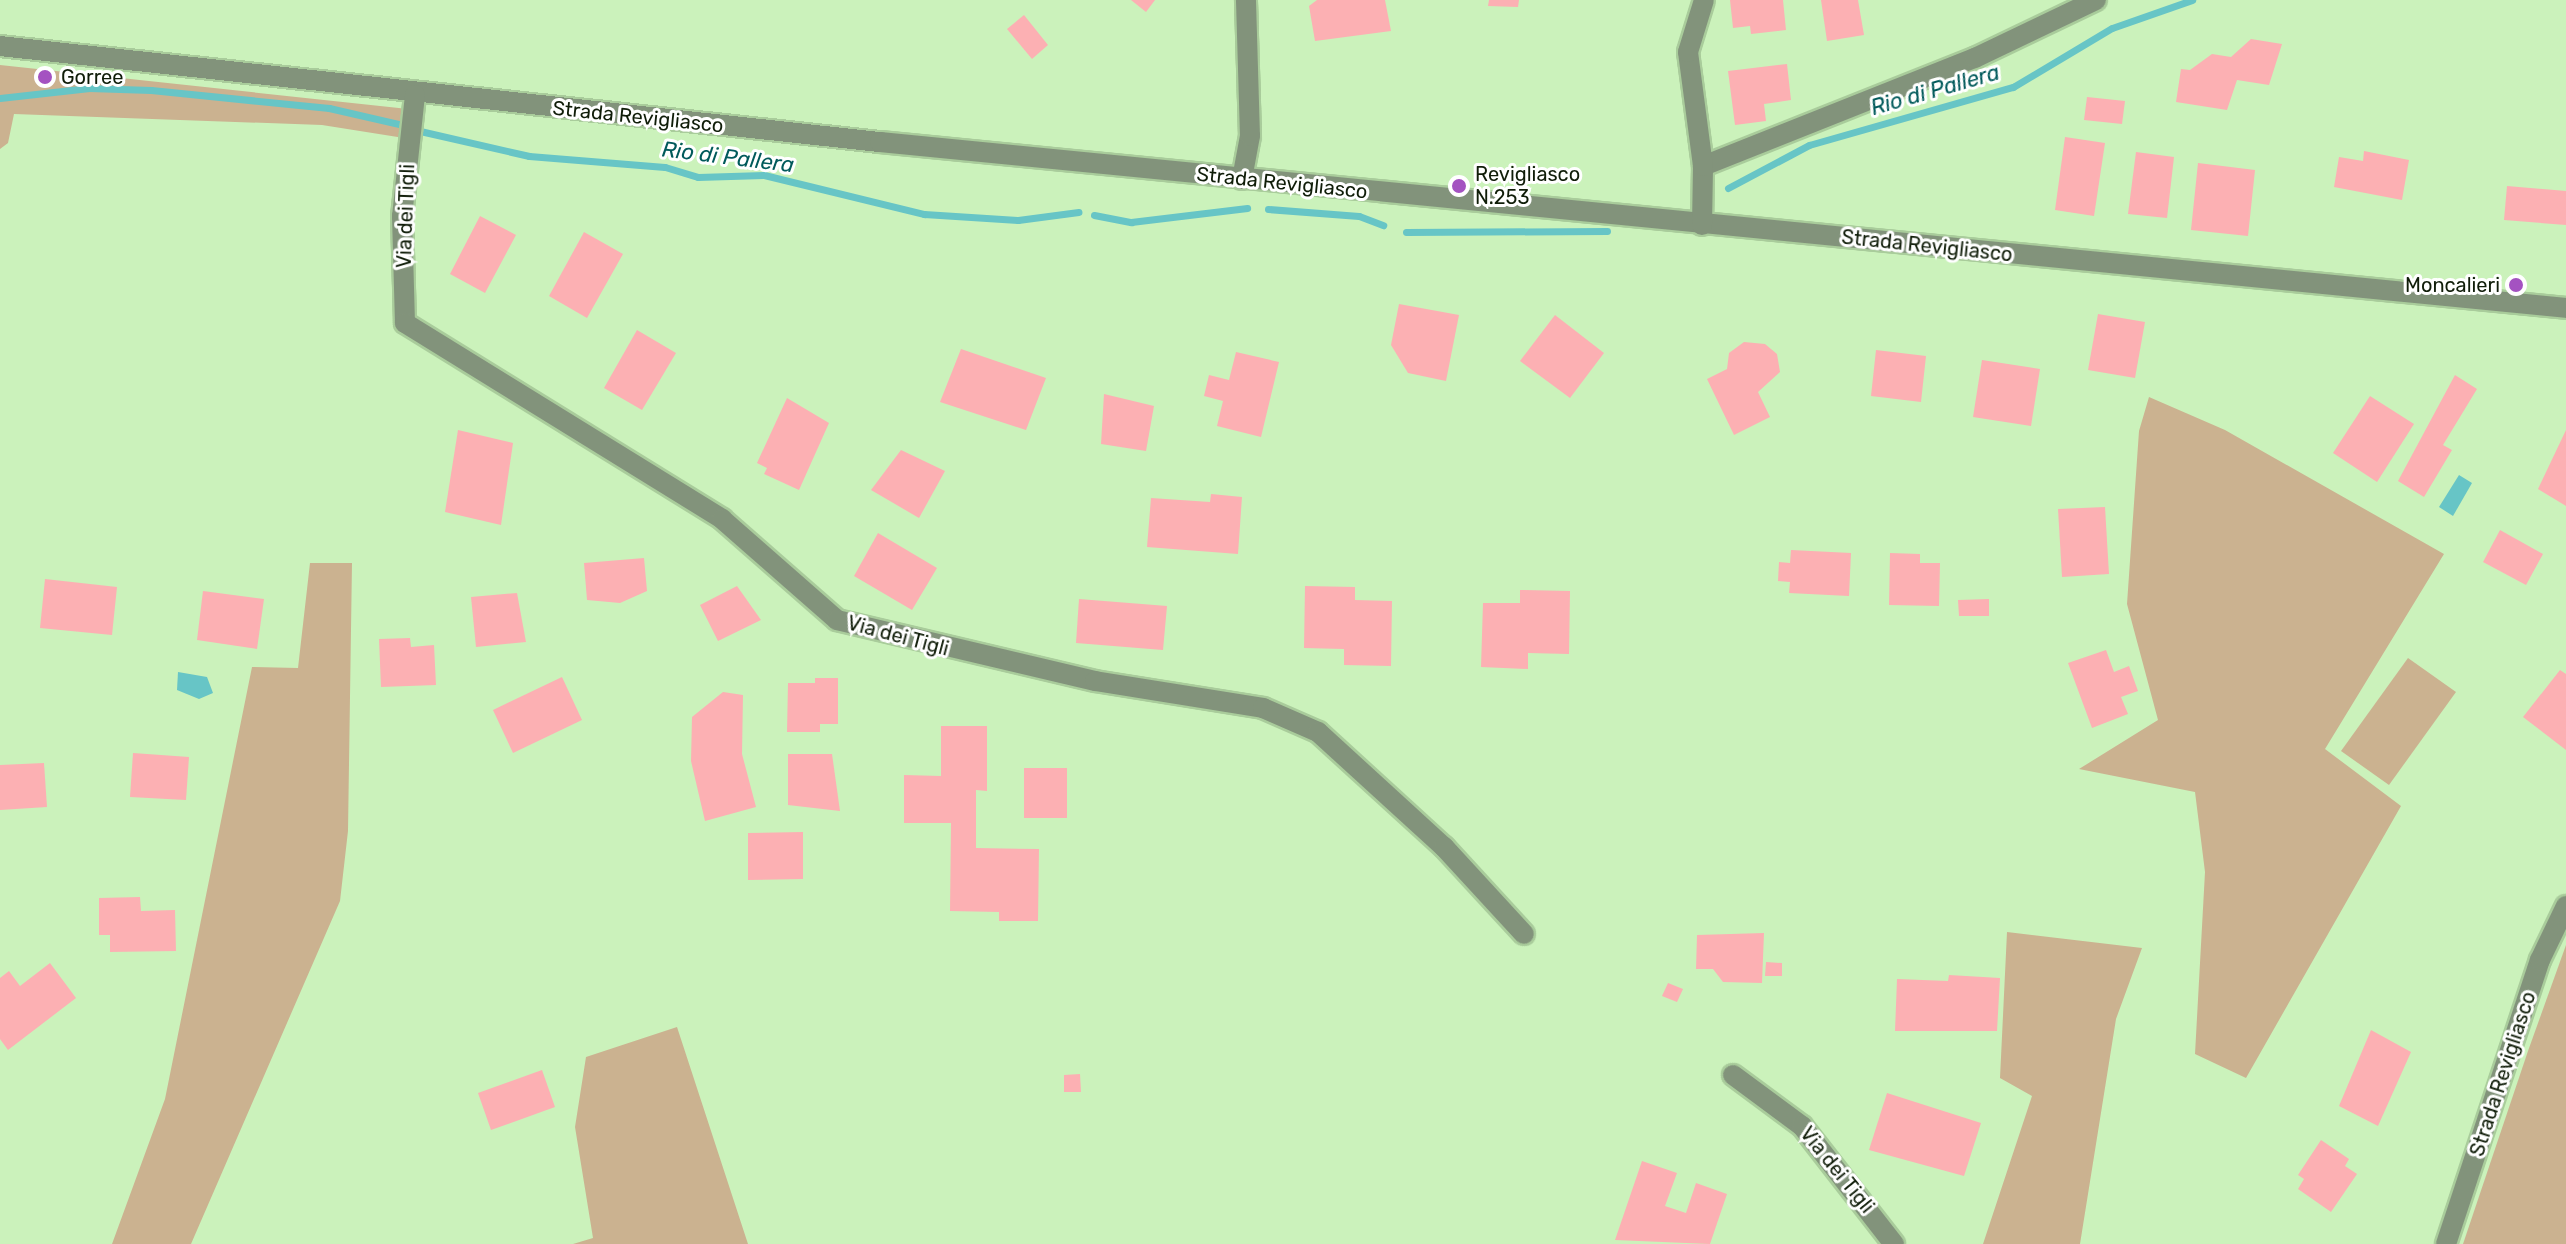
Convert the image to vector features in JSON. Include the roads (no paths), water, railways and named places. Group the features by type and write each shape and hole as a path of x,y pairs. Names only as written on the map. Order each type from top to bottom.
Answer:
{"street":[{"path":"1242,179 1250,136 1246,0"},
{"path":"1702,225 1703,166 1688,52 1704,0"},
{"path":"1703,166 1975,58 2096,0"},
{"name":"Strada Revigliasco","path":"0,46 415,95 1702,225 2566,308"},
{"name":"Via dei Tigli","path":"415,95 402,216 405,323 722,519 837,620 1095,681 1263,708 1318,732 1444,847 1524,934"},
{"name":"Strada Revigliasco","path":"2446,1244 2540,960 2566,906"},
{"name":"Via dei Tigli","path":"1733,1075 1802,1126 1894,1244"}],"water":[{"path":"2459,475 2472,483 2453,516 2439,507"},
{"path":"178,672 207,677 213,693 199,699 177,690"}],"waterway":[{"name":"Rio di Pallera","path":"1728,188 1809,145 2013,87 2112,28 2192,0"},
{"name":"Rio di Pallera","path":"0,98 89,88 151,90 329,108 399,124"},
{"name":"Rio di Pallera","path":"420,131 529,156 665,167 698,177 764,175 924,214 1018,220 1078,212"},
{"name":"Rio di Pallera","path":"1094,215 1131,222 1247,208"},
{"name":"Rio di Pallera","path":"1268,209 1359,216 1383,225"},
{"name":"Rio di Pallera","path":"1406,232 1607,231"}],"place":[{"name":"Gorree","path":"45,77"},
{"name":"Revigliasco N.253","path":"1459,186"},
{"name":"Moncalieri","path":"2516,285"}]}
